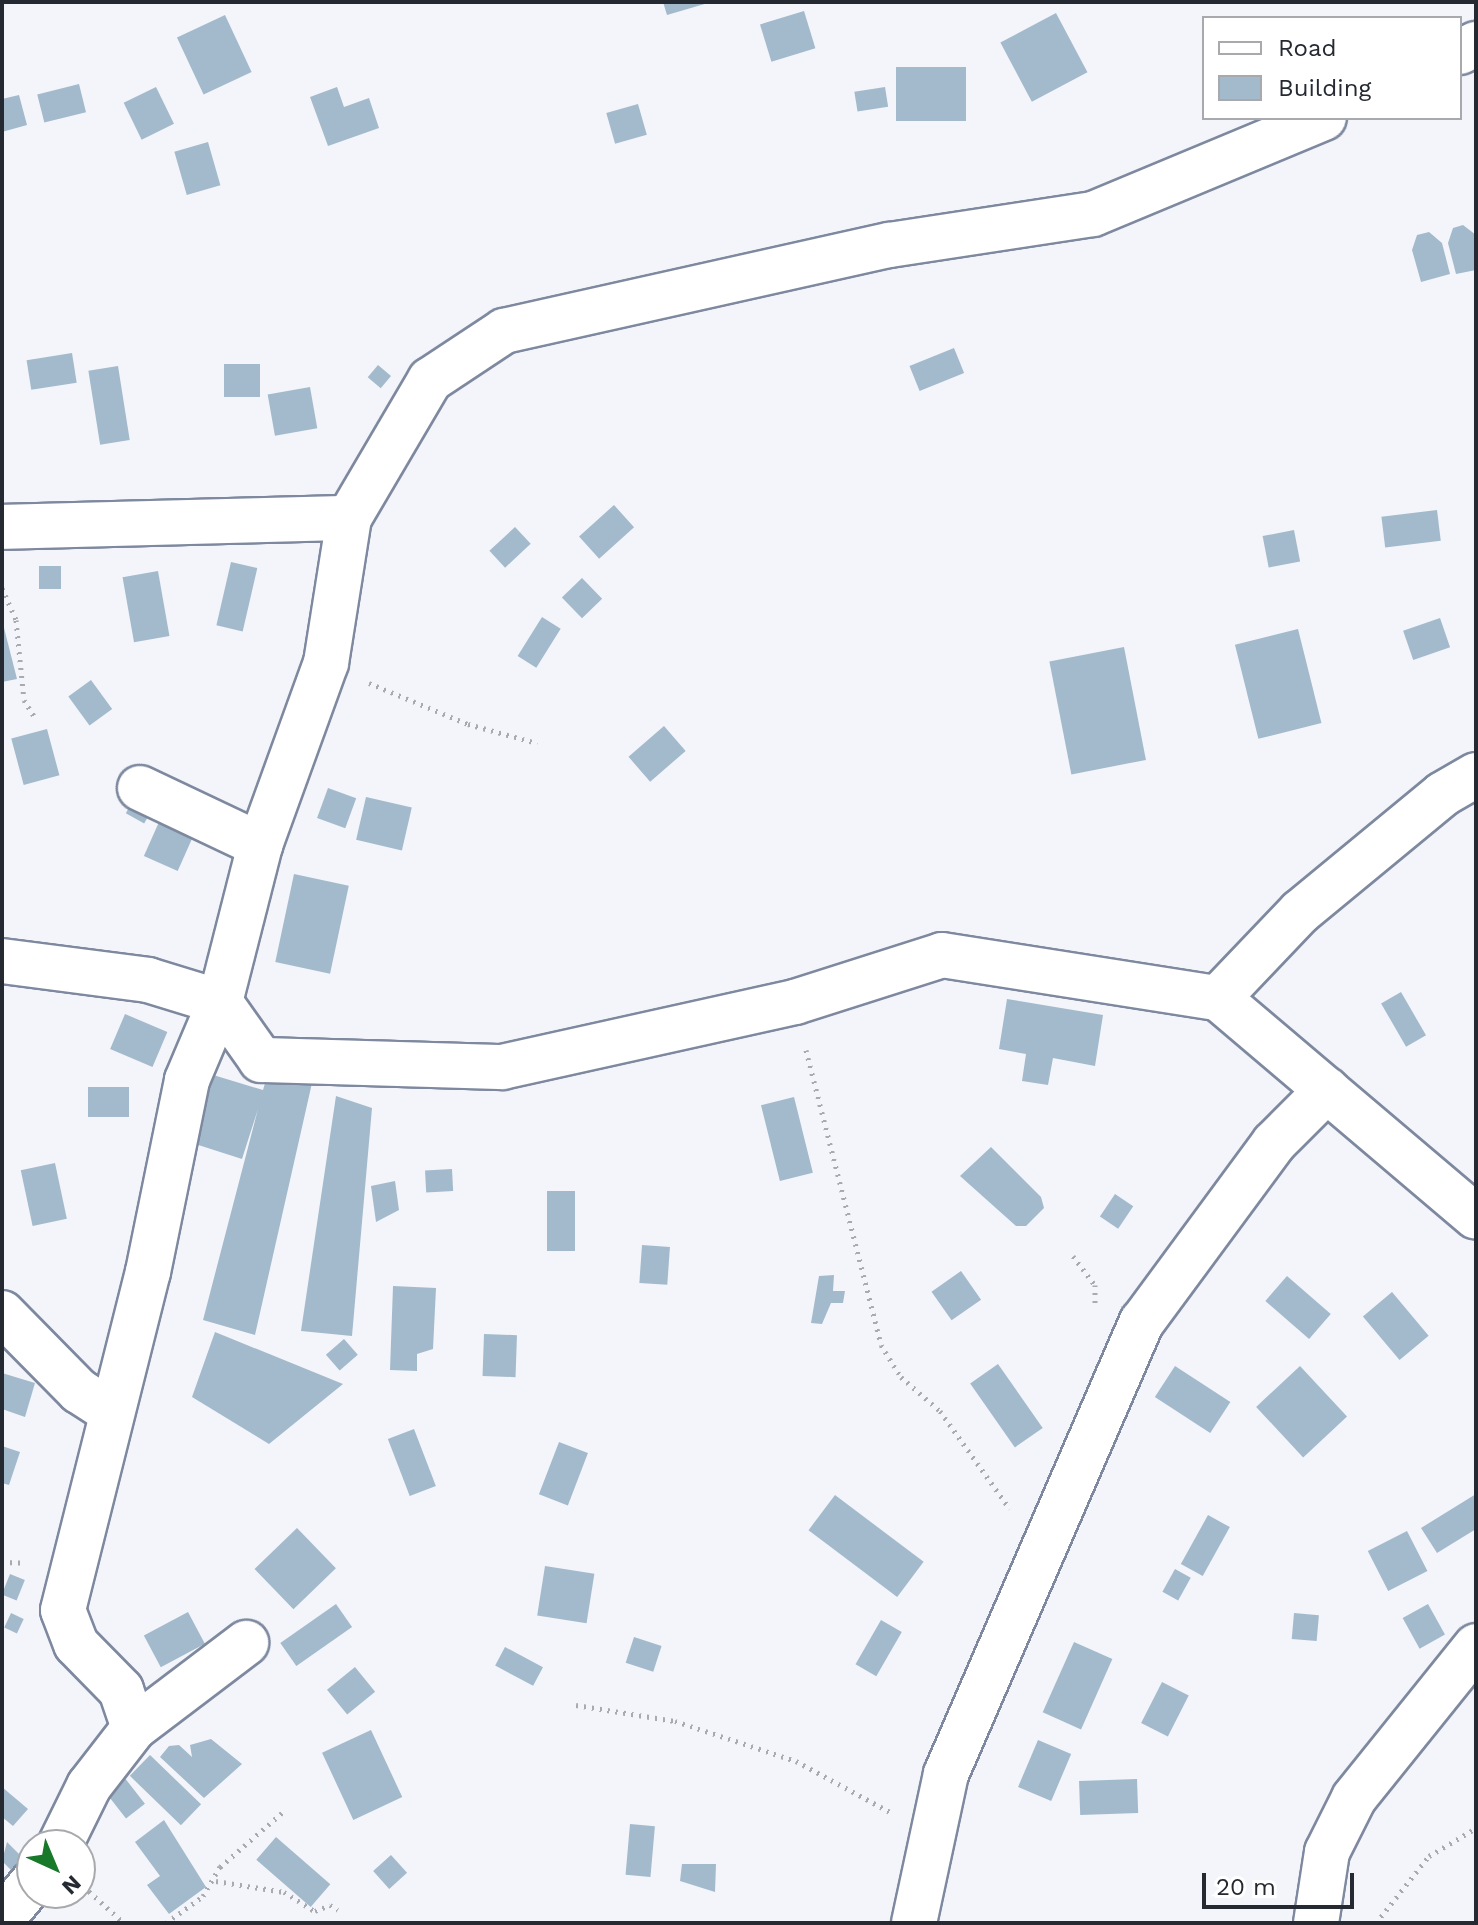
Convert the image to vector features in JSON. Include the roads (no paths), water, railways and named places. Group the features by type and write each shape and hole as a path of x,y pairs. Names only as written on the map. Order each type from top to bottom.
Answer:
{"street":[{"path":"134,1728 121,1690 76,1644 63,1610 110,1411 148,1272 187,1080 220,1002 260,845 326,663 349,518 430,380 504,331 890,245 1093,214 1319,120"},
{"path":"2,527 349,518"},
{"path":"1218,998 1300,912 1443,794 1476,775"},
{"path":"140,788 260,845"},
{"path":"2,961 148,980 220,1002 261,1060 502,1067 795,1002 942,955 1218,998 1476,1217"},
{"path":"914,1923 946,1774 1142,1322 1274,1143 1327,1090"},
{"path":"2,1313 79,1391 110,1411"},
{"path":"68,1829 89,1786 134,1728 246,1643"},
{"path":"1316,1923 1327,1852 1354,1798 1476,1646"},
{"path":"2,1919 16,1902"}]}
